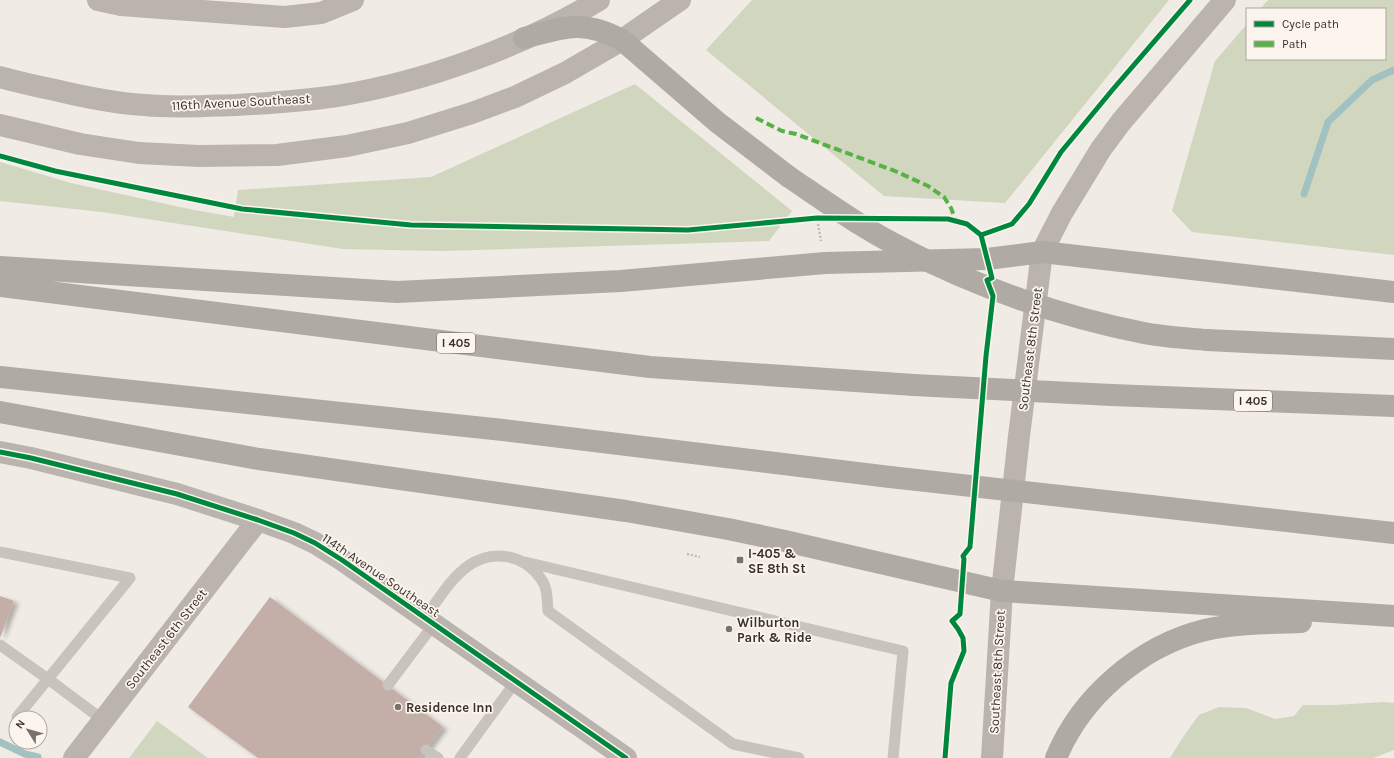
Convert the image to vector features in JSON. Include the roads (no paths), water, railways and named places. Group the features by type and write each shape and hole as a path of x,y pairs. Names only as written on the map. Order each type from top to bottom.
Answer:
{"highway":[{"path":"524,38 558,28 577,26 606,31 622,40 717,122 789,177 855,221 901,248 998,290 1053,309 1145,333 1207,340 1394,349"},
{"path":"0,267 397,292 621,281 825,263 987,258 1042,252 1394,292"},
{"name":"I 405","path":"0,286 650,367 914,385 1112,395 1394,406"},
{"path":"0,377 502,430 890,477 1394,533"},
{"path":"0,412 259,459 626,511 728,529 1002,591 1393,616"},
{"path":"1056,758 1063,741 1085,707 1113,678 1141,658 1178,638 1205,630 1233,626 1393,616"}],"main road":[{"path":"98,0 121,5 285,17 321,13 353,0"},
{"name":"116th Avenue Southeast","path":"0,77 79,96 143,105 202,106 286,103 338,96 386,86 434,73 484,56 579,12 599,0"},
{"path":"0,125 80,144 139,154 199,156 277,155 347,146 408,133 472,113 515,96 565,73 622,40 680,0"},
{"name":"Southeast 8th Street","path":"992,758 1002,591 1019,436 1042,252 1062,213 1101,149 1126,116 1225,0"},
{"name":"114th Avenue Southeast","path":"0,452 31,458 177,494 294,533 342,560 626,758"},
{"name":"Southeast 6th Street","path":"74,758 258,520"}],"lane":[{"path":"0,552 130,578 23,710"},
{"path":"388,685 430,621 454,579 468,566 484,557 504,555 525,562 903,650 893,758"},
{"path":"525,562 541,579 547,592 548,611 733,744 799,758"},
{"path":"0,645 103,720"},
{"path":"460,758 516,681"},
{"path":"426,750 438,758"}],"waterway":[{"path":"1304,194 1328,122 1372,80 1394,70"},
{"path":"0,742 25,754 38,757"}],"place":[{"name":"I-405 & SE 8th St","path":"740,560"},
{"name":"Wilburton Park & Ride","path":"729,629"},
{"name":"Residence Inn","path":"398,707"}]}
